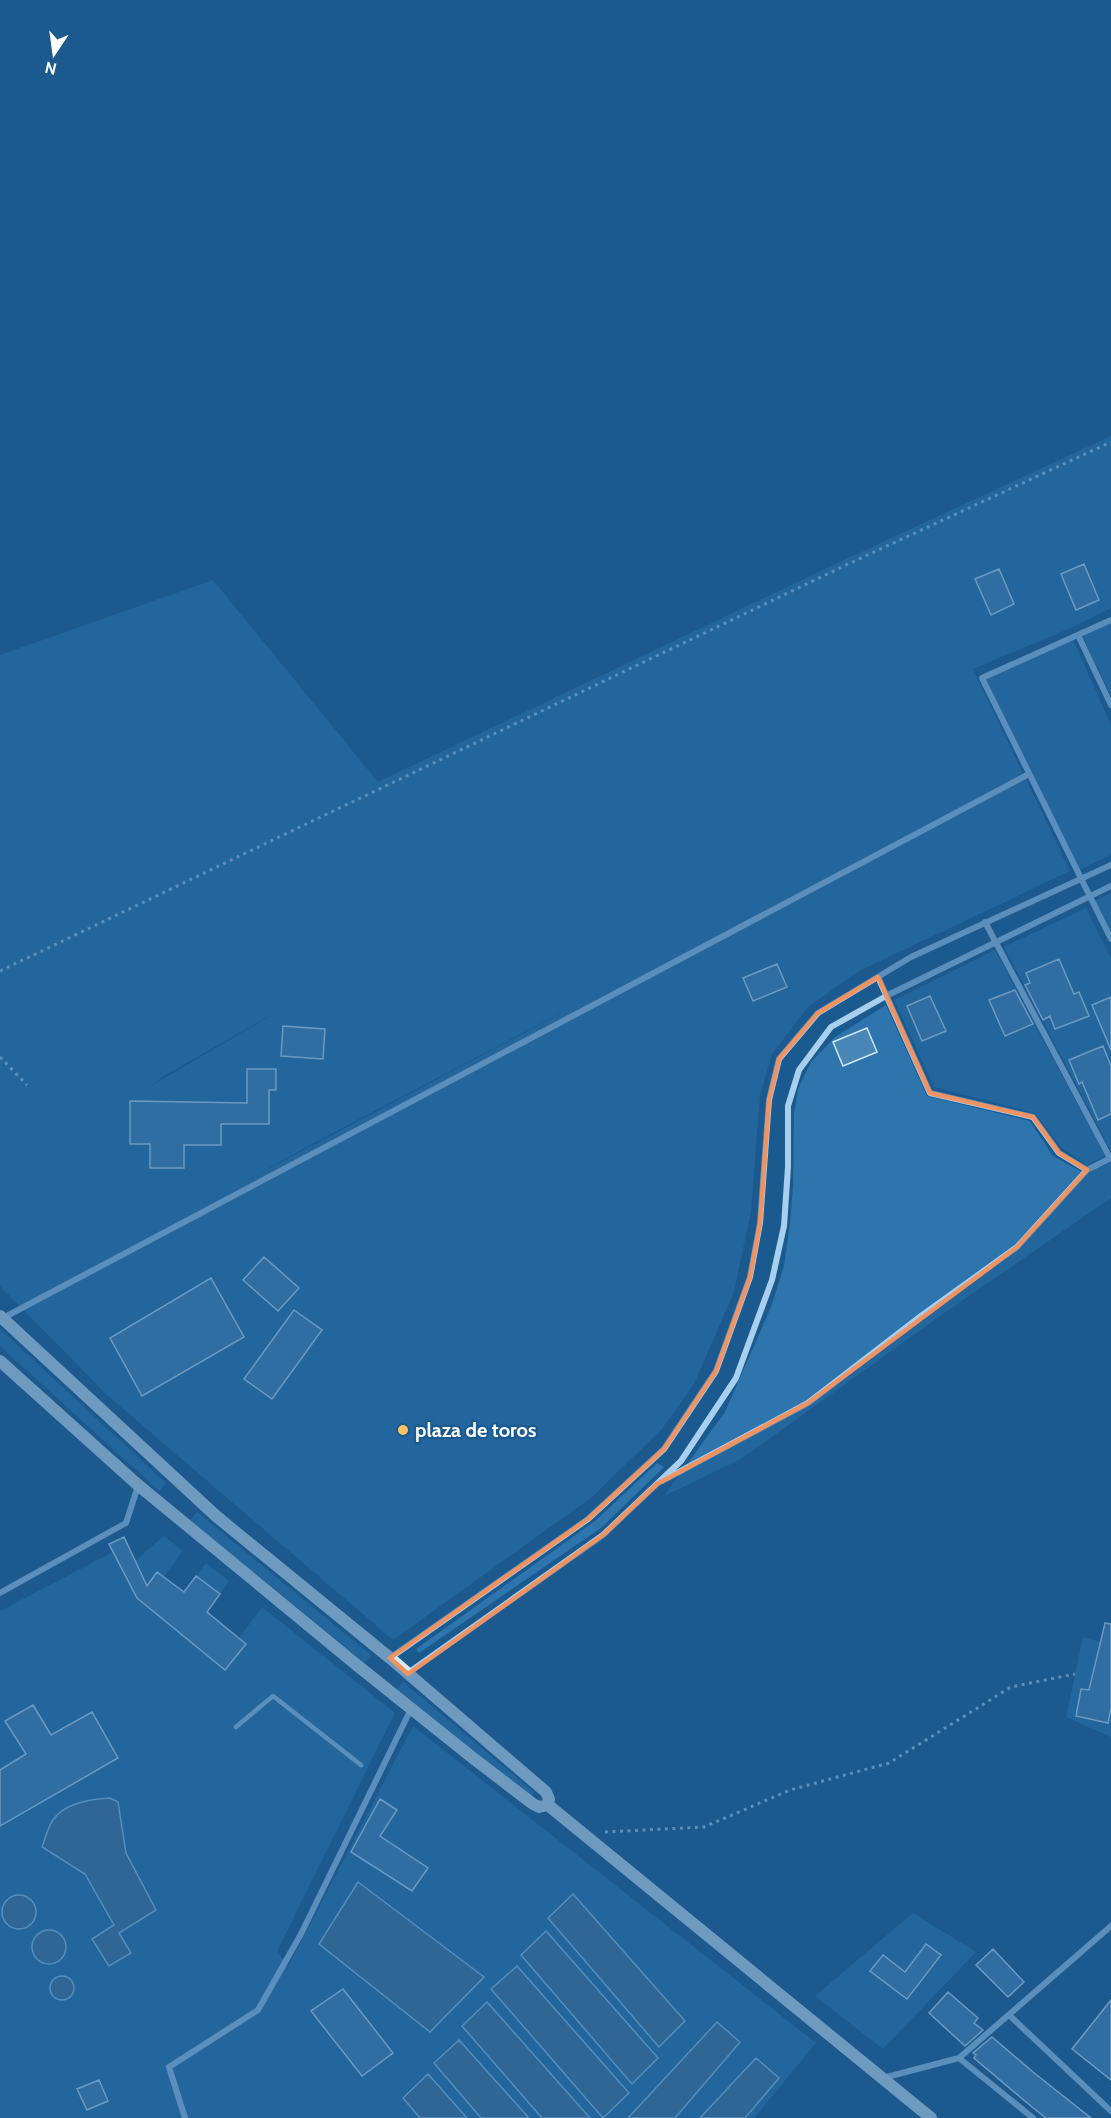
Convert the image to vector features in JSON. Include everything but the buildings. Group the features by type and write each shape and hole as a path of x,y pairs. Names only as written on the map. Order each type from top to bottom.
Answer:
{"main road":[{"path":"1,1317 216,1516 390,1658 546,1792 549,1799 548,1805"},
{"path":"0,1361 138,1485 411,1708 533,1804 539,1807 548,1805"},
{"path":"548,1805 931,2118"}],"street":[{"path":"1111,620 982,678 1111,939"},
{"path":"1078,635 1111,705"},
{"path":"1,1317 1029,774"},
{"path":"390,1658 588,1519 664,1449 716,1371 750,1277 760,1223 769,1100 779,1059 818,1013 911,957 1111,865"},
{"path":"408,1674 603,1535 681,1461 736,1378 772,1280 784,1226 788,1167 788,1106 799,1070 831,1027 888,995 1111,886"},
{"path":"657,1484 808,1403 921,1316 1017,1247 1087,1170 1111,1158 986,922"},
{"path":"878,977 930,1093 1033,1118 1059,1153 1087,1170"},
{"path":"0,1593 126,1523 138,1485"},
{"path":"185,2118 169,2067 258,2010 301,1934 411,1708"},
{"path":"883,2078 959,2058 1111,1926"},
{"path":"1008,2015 1111,2111"},
{"path":"959,2058 1033,2118"}],"lane":[{"path":"236,1727 273,1696 361,1765"}],"path":[{"path":"0,971 834,571 1111,442"},
{"path":"0,1057 27,1085"},
{"path":"592,1843 603,1832 704,1827 790,1790 890,1763 1011,1687 1076,1674"}],"highlighted area":[{"path":"878,977 930,1093 1033,1117 1059,1153 1087,1170 1017,1247 808,1403 657,1484 603,1535 408,1674 390,1658 588,1519 664,1449 716,1371 750,1277 760,1223 769,1100 779,1059 818,1013"}],"shaded area":[{"path":"1111,436 1111,608 1073,627 973,669 1070,871 859,971 808,1007 772,1054 760,1095 751,1211 734,1292 694,1384 662,1429 592,1497 393,1640 107,1395 0,1286 0,655 213,580 378,782 846,559","holes":["275,1013 149,1087 164,1076","560,1014 238,1185 314,1143"]},
{"path":"1111,618 1111,696 1081,633"},
{"path":"1073,639 1111,725 1111,855 1079,870 983,673"},
{"path":"1111,893 1111,933 1095,901"},
{"path":"1086,908 1111,958 1111,1151 1004,947"},
{"path":"995,950 1105,1156 1087,1165 1062,1148 1035,1113 934,1087 894,1000"},
{"path":"886,1005 927,1096 1030,1121 1053,1156 1086,1174 1111,1162 1111,1198 940,1316 741,1459 664,1496 725,1412 771,1307 784,1266 790,1222 794,1114 798,1089 811,1062 835,1037"},
{"path":"0,1329 166,1483 159,1491 0,1346"},
{"path":"657,1463 664,1467 601,1528 419,1653 416,1649 595,1521"},
{"path":"197,1512 371,1655 365,1663 190,1520"},
{"path":"164,1536 183,1551 164,1577 183,1592 206,1563 229,1581 207,1612 239,1638 262,1607 395,1713 277,1951 288,1967 413,1726 816,2043 754,2118 0,2118 0,1611 113,1552 128,1580 135,1561"},
{"path":"1083,1637 1111,1645 1111,1737 1066,1717"},
{"path":"403,1682 534,1792 531,1796 397,1689"},
{"path":"110,1798 118,1802 126,1853 156,1910 119,1933 131,1953 109,1966 92,1939 114,1925 85,1874 42,1847 51,1823 58,1814 71,1806 87,1801"},
{"path":"358,1882 484,1977 430,2032 319,1944"},
{"path":"573,1894 685,2021 659,2047 548,1918"},
{"path":"19,1895 31,1900 36,1912 31,1924 19,1929 7,1924 2,1912 7,1900"},
{"path":"913,1913 976,1952 883,2049 815,1996"},
{"path":"49,1930 61,1935 66,1947 61,1959 49,1964 37,1959 32,1947 37,1935"},
{"path":"546,1931 658,2058 632,2084 521,1955"},
{"path":"517,1966 629,2093 603,2118 491,1989"},
{"path":"62,1976 71,1979 74,1988 71,1997 62,2000 53,1997 50,1988 53,1979"},
{"path":"487,2002 590,2118 542,2118 462,2026"},
{"path":"717,2022 740,2042 675,2118 628,2118"},
{"path":"459,2040 529,2118 481,2118 434,2063"},
{"path":"756,2058 779,2078 745,2118 700,2118"},
{"path":"428,2074 467,2118 420,2118 403,2098"}],"place":[{"name":"plaza de toros","path":"403,1430"}]}
